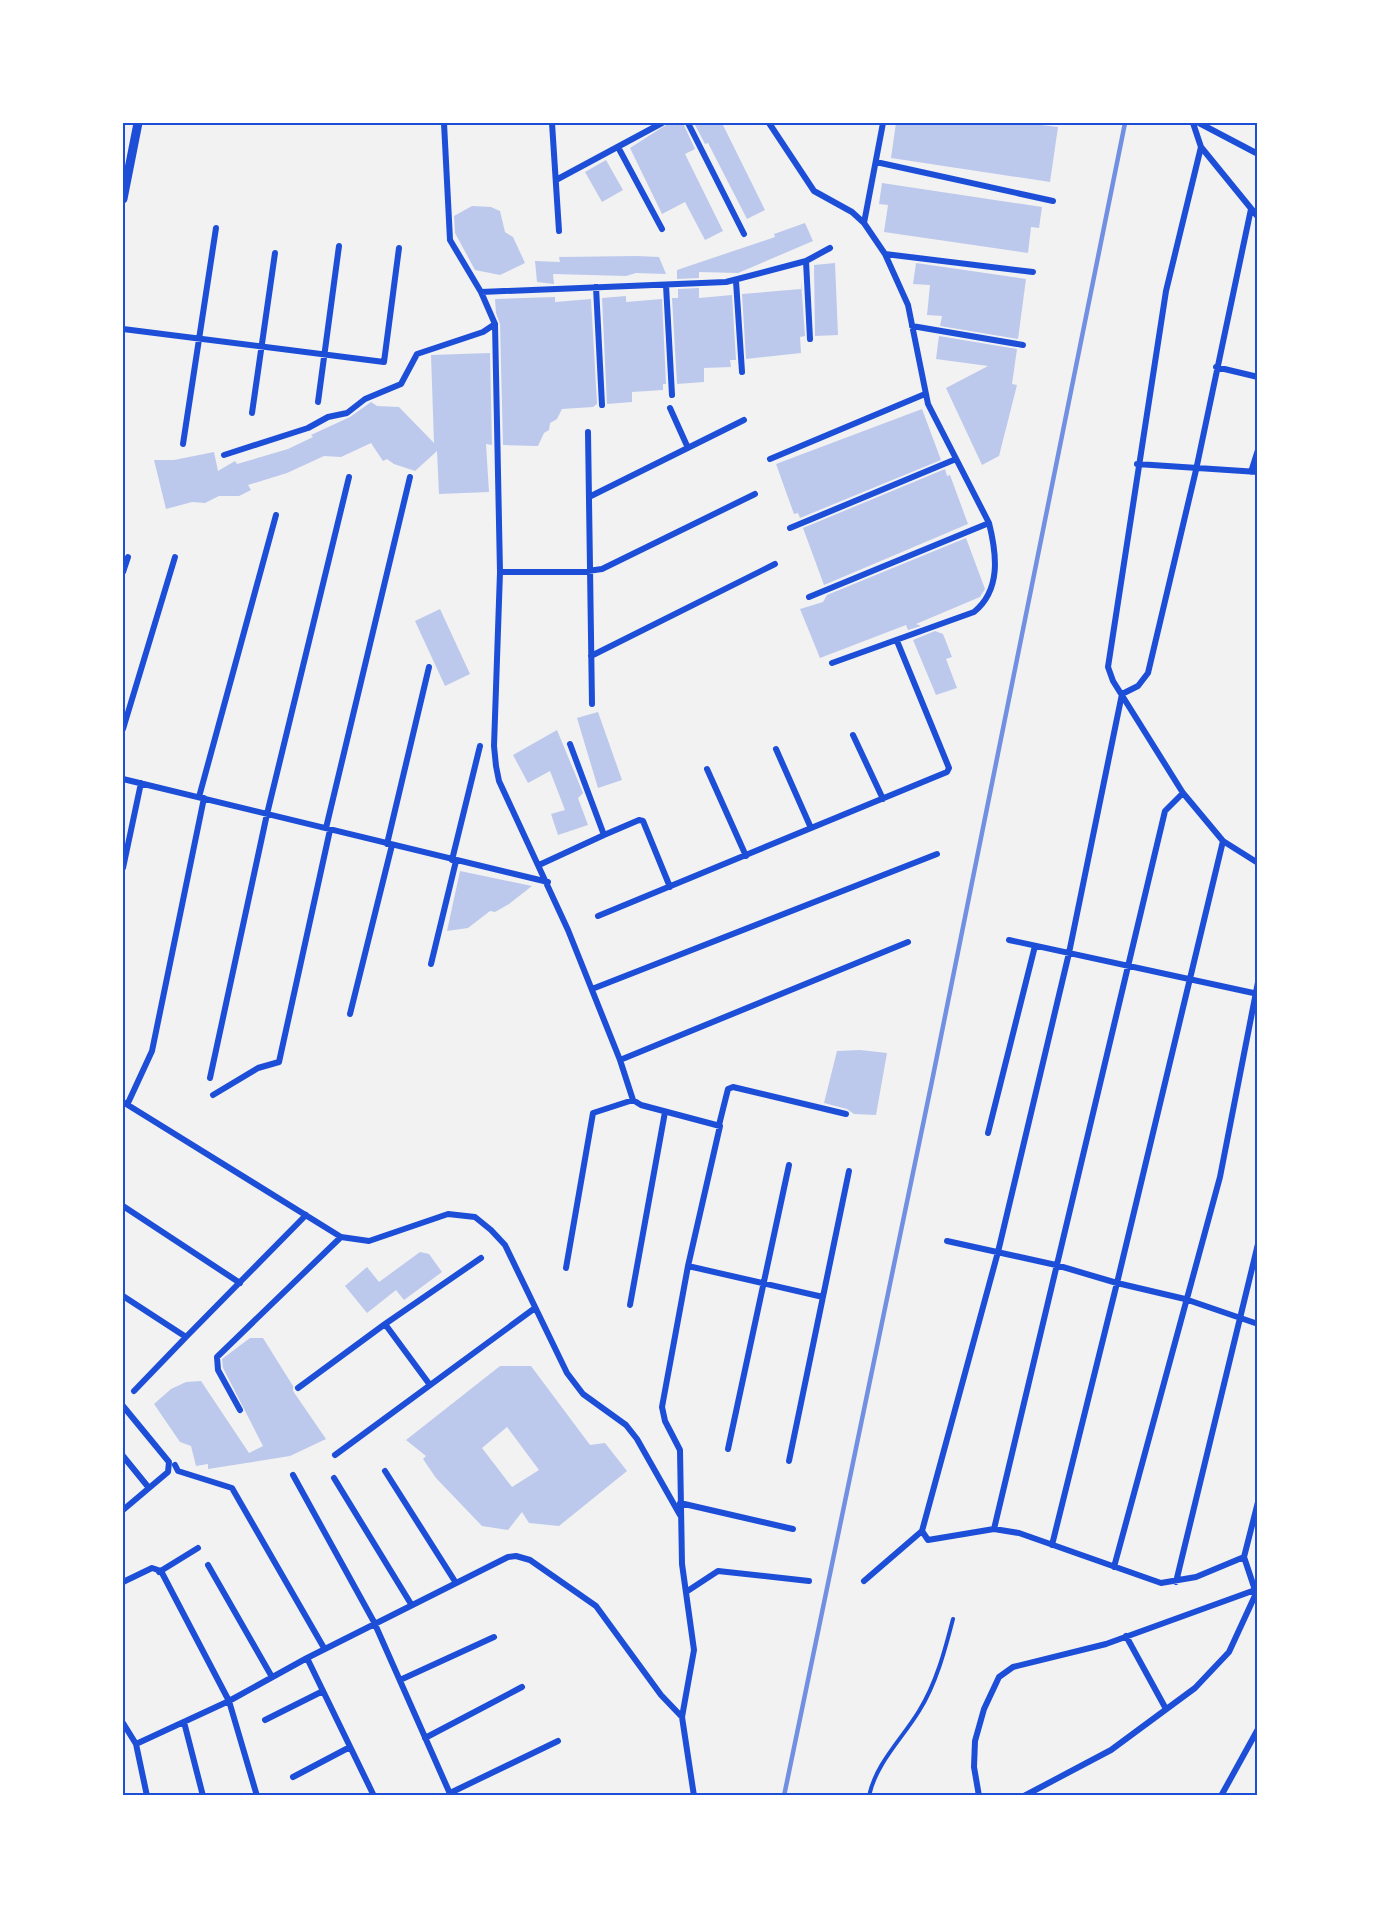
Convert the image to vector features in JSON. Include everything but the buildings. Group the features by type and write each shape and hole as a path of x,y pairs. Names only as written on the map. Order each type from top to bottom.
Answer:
{"street":[{"path":"123,200 138,123"},
{"path":"444,123 450,240 481,292 495,324 500,572 494,746 499,782 548,882 620,1060 633,1101"},
{"path":"552,123 559,231"},
{"path":"555,180 662,123"},
{"path":"688,123 744,234"},
{"path":"769,123 814,191 852,212 864,224 885,254 908,305 925,394 988,523 995,558 993,585 987,602 974,612 832,663"},
{"path":"864,224 883,123"},
{"path":"1193,123 1201,147 1258,216"},
{"path":"1198,123 1258,153"},
{"path":"618,147 662,229"},
{"path":"1201,147 1166,291 1137,464 1108,667 1183,793 1222,841 1258,863"},
{"path":"876,162 1053,201"},
{"path":"1122,694 1138,686 1148,673 1196,470 1251,209"},
{"path":"183,444 216,228"},
{"path":"318,402 339,246"},
{"path":"123,329 384,362 399,248"},
{"path":"481,292 736,281 806,261 831,248"},
{"path":"252,413 275,253"},
{"path":"885,254 1033,272"},
{"path":"806,261 810,339"},
{"path":"736,281 742,372"},
{"path":"666,285 672,395"},
{"path":"596,287 602,405"},
{"path":"224,455 308,428 328,417 347,413 365,399 401,384 417,354 483,332 495,324"},
{"path":"912,326 1023,345"},
{"path":"1216,368 1258,377"},
{"path":"770,459 925,394"},
{"path":"670,408 688,448"},
{"path":"589,497 744,420"},
{"path":"588,432 592,704"},
{"path":"1137,464 1196,470 1255,472 1258,450"},
{"path":"790,528 956,459"},
{"path":"210,1078 267,814 349,477"},
{"path":"213,1095 258,1068 279,1062 328,829 410,477"},
{"path":"500,572 602,569 755,494"},
{"path":"276,515 201,798 152,1052 125,1103 341,1237 369,1241 448,1214 475,1218 505,1245 567,1373 584,1394 632,1432 681,1515"},
{"path":"809,597 988,523"},
{"path":"123,572 128,557"},
{"path":"123,729 175,558"},
{"path":"591,656 775,564"},
{"path":"598,916 949,770 897,641"},
{"path":"350,1014 429,667"},
{"path":"864,1581 922,1531 998,1252 1069,953 1122,694"},
{"path":"853,735 883,799"},
{"path":"570,744 604,835"},
{"path":"431,964 480,746"},
{"path":"776,750 812,828"},
{"path":"707,769 746,856"},
{"path":"123,779 548,882"},
{"path":"123,868 141,783"},
{"path":"994,1529 1126,966 1165,811 1183,793"},
{"path":"539,865 639,820 644,821 670,887"},
{"path":"1052,1545 1222,841"},
{"path":"592,989 937,854"},
{"path":"1009,940 1257,994"},
{"path":"620,1060 908,942"},
{"path":"988,1133 1035,946"},
{"path":"1114,1567 1220,1177 1258,982"},
{"path":"694,1796 682,1717 694,1650 682,1564 680,1450 665,1421 662,1407 688,1266 719,1125 728,1089 733,1087 846,1114"},
{"path":"566,1268 592,1113 633,1101 665,1112 719,1125"},
{"path":"630,1305 665,1112"},
{"path":"728,1449 789,1165"},
{"path":"789,1461 849,1171"},
{"path":"123,1206 240,1283"},
{"path":"134,1390 306,1215"},
{"path":"240,1410 218,1370 217,1357 341,1237"},
{"path":"947,1241 1056,1265 1117,1283 1185,1299 1258,1324"},
{"path":"1176,1582 1242,1318 1258,1244"},
{"path":"298,1388 385,1324 482,1258"},
{"path":"688,1266 823,1297"},
{"path":"123,1296 186,1337"},
{"path":"334,1455 536,1308"},
{"path":"385,1324 430,1385"},
{"path":"123,1406 169,1462 168,1472 124,1508"},
{"path":"123,1456 149,1488"},
{"path":"175,1465 178,1471 232,1488 324,1648"},
{"path":"385,1471 456,1583"},
{"path":"293,1475 374,1622 451,1794 558,1741"},
{"path":"334,1478 411,1604"},
{"path":"1024,1796 1036,1794 1111,1750 1195,1688 1229,1652 1257,1589 1244,1561 1258,1502"},
{"path":"680,1503 793,1529"},
{"path":"922,1531 928,1540 994,1529 1019,1533 1161,1583 1176,1582 1244,1561"},
{"path":"160,1571 198,1548"},
{"path":"136,1744 229,1701 374,1622 508,1557 516,1556 530,1560 596,1606 661,1695 682,1717"},
{"path":"208,1565 272,1677"},
{"path":"123,1582 152,1568 160,1571 229,1701 257,1796"},
{"path":"686,1592 718,1571 809,1581"},
{"path":"979,1796 974,1767 975,1741 984,1709 999,1677 1013,1667 1106,1644 1257,1589"},
{"path":"1126,1636 1166,1709"},
{"path":"400,1680 494,1637"},
{"path":"307,1658 374,1796"},
{"path":"425,1738 522,1687"},
{"path":"265,1720 322,1691"},
{"path":"184,1722 203,1796"},
{"path":"123,1723 136,1744 147,1796"},
{"path":"1221,1796 1238,1771 1258,1729"},
{"path":"293,1777 350,1747"}],"lane":[{"path":"869,1796 885,1758 920,1711 931,1688 953,1619"}],"railway":[{"path":"784,1796 932,1081 1125,123"}]}
